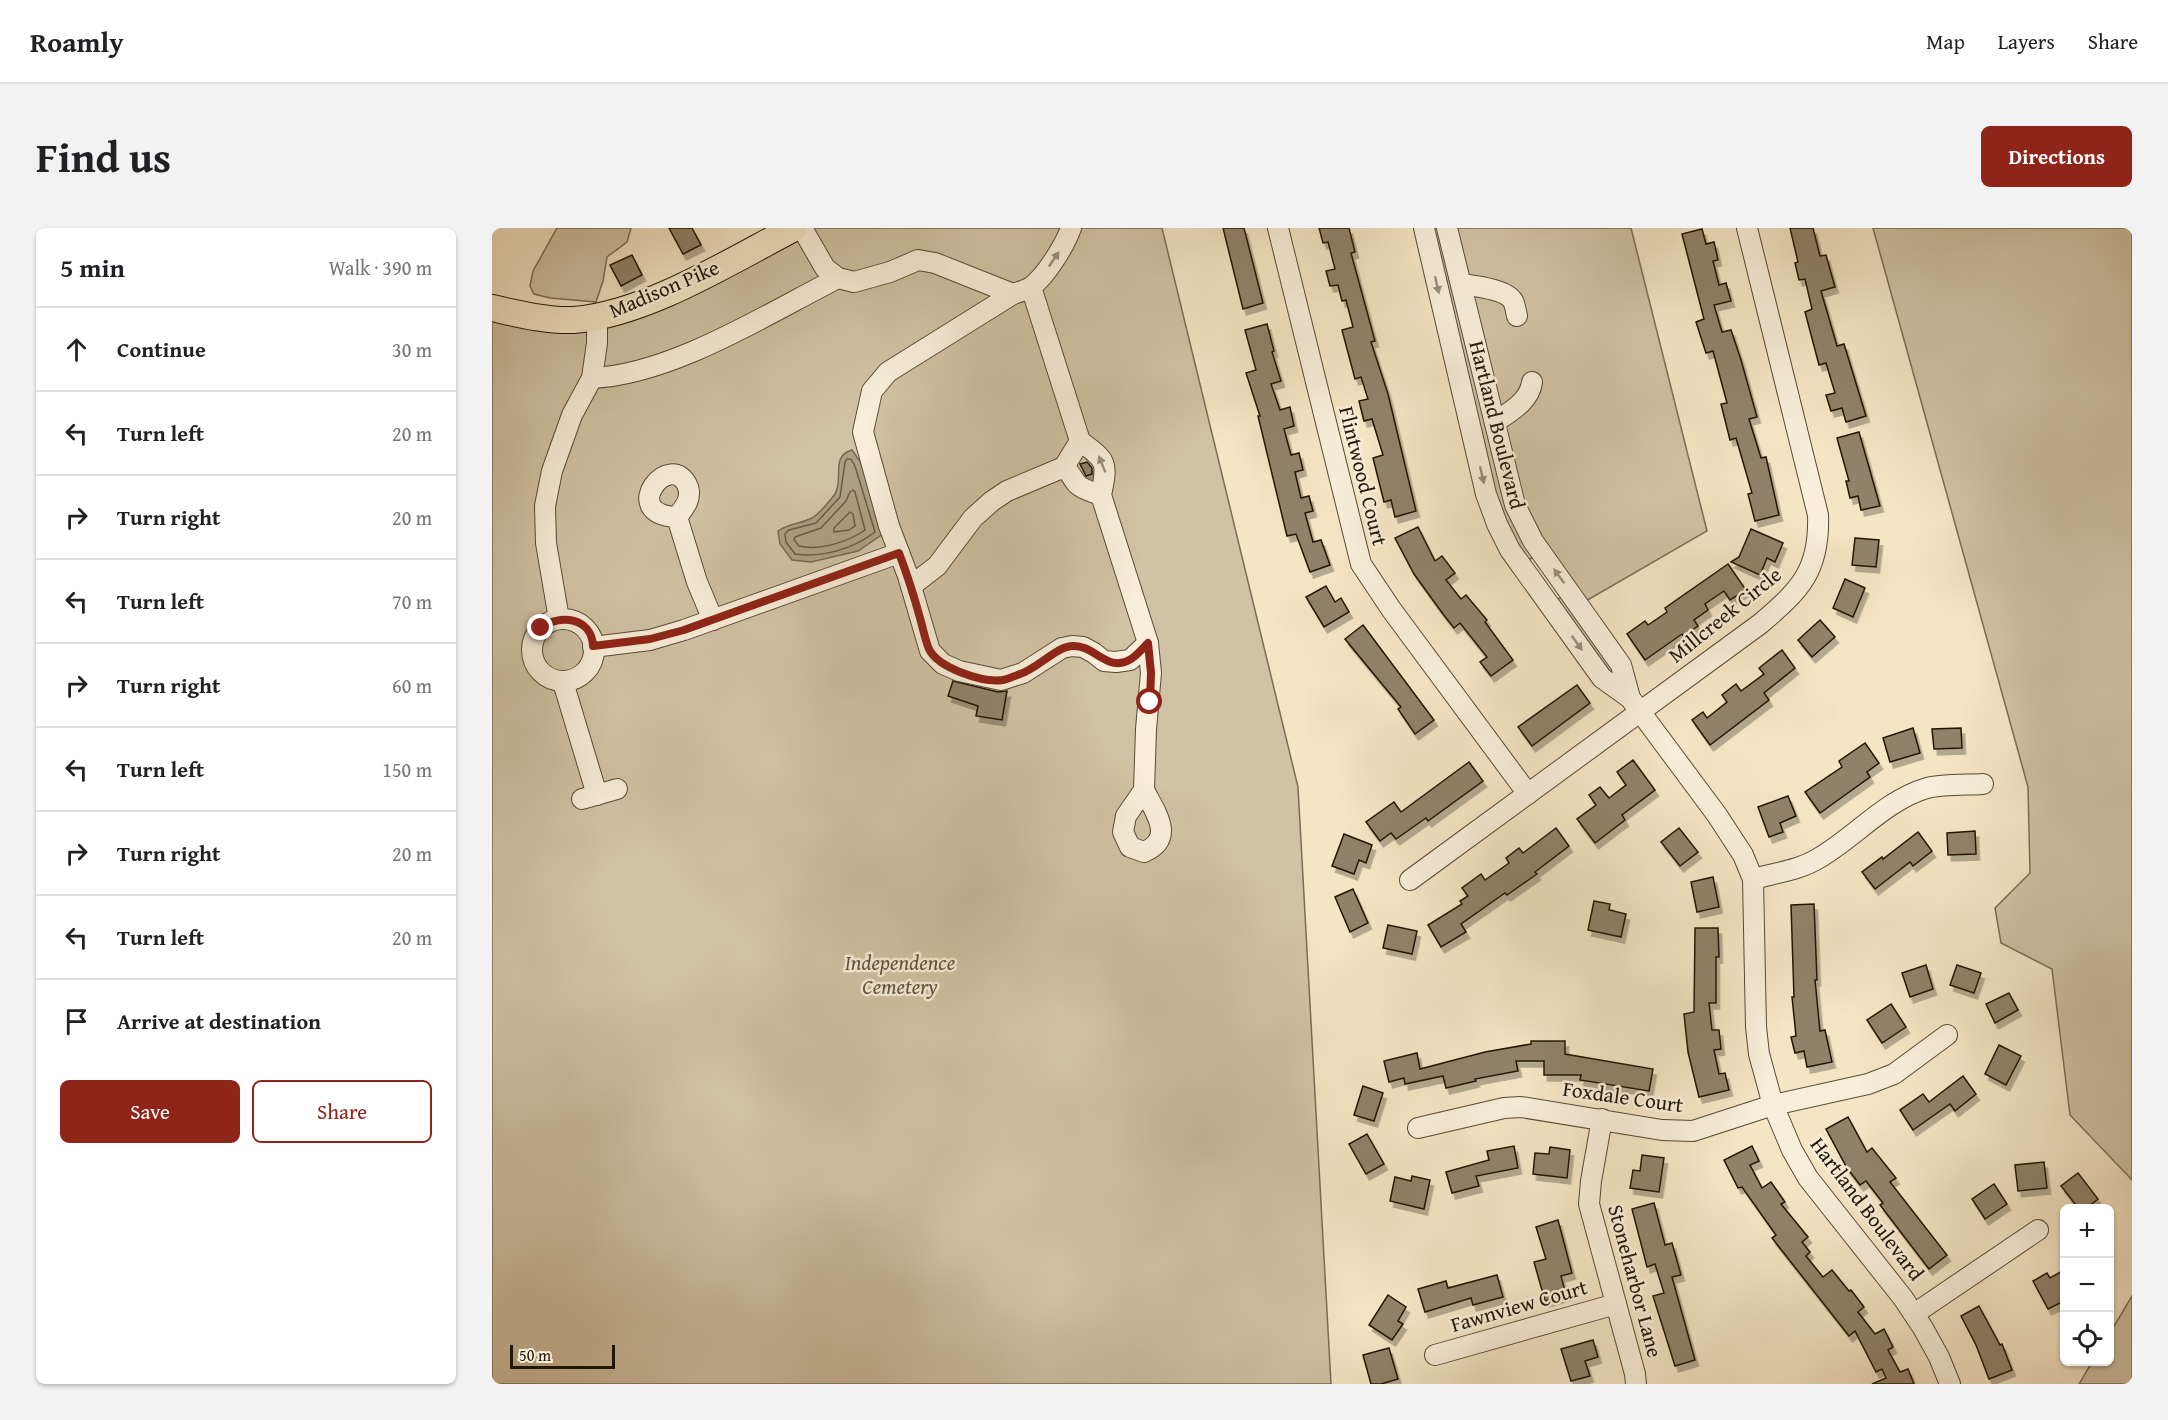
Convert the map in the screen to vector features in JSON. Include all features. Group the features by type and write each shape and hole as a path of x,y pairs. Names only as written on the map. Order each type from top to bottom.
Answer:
{"main road":[{"name":"Madison Pike","path":"492,308 529,317 571,320 597,317 636,306 679,287 794,228"}],"street":[{"path":"802,228 825,268 838,278 854,282 890,272 918,260 935,263 1022,291"},
{"path":"1071,228 1052,263 1022,291 888,372 872,391 863,432 889,526 911,586 930,651 943,664 974,676 1001,680 1023,673 1062,648 1083,647 1104,661 1116,662 1130,660 1148,643"},
{"name":"Flintwood Court","path":"1278,228 1361,564 1528,794"},
{"name":"Hartland Boulevard","path":"1424,228 1486,494 1497,524 1510,550 1602,678 1635,704 1717,815 1743,855 1753,879 1756,1027 1759,1054 1773,1105 1792,1150 1808,1178 1914,1314 1939,1357 1950,1384"},
{"name":"Hartland Boulevard","path":"1448,228 1515,505 1533,541 1621,665 1635,704"},
{"name":"Millcreek Circle","path":"1410,880 1528,794 1635,704 1760,624 1791,598 1804,580 1816,555 1819,535 1818,515 1748,228"},
{"path":"592,378 614,377 658,366 716,341 838,278"},
{"path":"1461,284 1503,293 1513,302 1517,316"},
{"path":"1022,291 1080,441 1098,454 1104,462 1106,471 1101,495 1148,643 1151,673 1144,790"},
{"path":"559,619 546,543 545,506 552,471 572,415 592,378 597,343 597,317"},
{"path":"1495,422 1520,405 1530,392 1532,382"},
{"path":"911,586 937,566 973,518 992,501 1007,491 1064,467 1080,441"},
{"path":"1064,467 1072,474 1077,484 1101,495"},
{"path":"676,517 697,582 713,620"},
{"path":"593,646 650,639 713,620 899,553"},
{"path":"559,619 581,624 588,631 593,646 594,654 591,665 580,677 563,682 554,681 545,676 539,670 532,654 534,637 548,622 559,619"},
{"path":"563,682 589,797 617,789"},
{"path":"1753,879 1818,859 1898,801 1912,794 1929,788 1983,784"},
{"name":"Foxdale Court","path":"1418,1128 1504,1108 1521,1107 1662,1130 1693,1131 1773,1105 1868,1083 1894,1074 1947,1035"},
{"name":"Stoneharbor Lane","path":"1602,1119 1591,1181 1590,1204 1636,1384"},
{"path":"1914,1314 2038,1230"},
{"name":"Fawnview Court","path":"1435,1355 1616,1304"}],"green space":[{"path":"557,228 631,228 627,242 607,257 603,281 596,302 550,298 534,294 530,286 533,271"},
{"name":"Independence Cemetery","path":"794,228 1162,228 1298,787 1331,1384 492,1384 492,308 571,320"},
{"path":"1430,228 1442,228 1533,558 1526,560 1503,517 1493,488"},
{"path":"1447,228 1631,228 1707,531 1579,605 1533,541"},
{"path":"1873,228 2132,228 2132,1180 2070,1115 2052,969 2001,943 1995,908 2030,873 2028,787"},
{"path":"1563,596 1616,667 1614,674 1609,673 1557,600"},
{"path":"2132,1296 2132,1384 2079,1384 2090,1366 2114,1366 2114,1326"}],"water":[{"path":"852,450 861,463 883,534 858,551 811,562 792,560 780,544 778,531 818,514 835,494 841,457"}],"building":[{"path":"669,228 692,228 701,245 683,254"},
{"path":"1223,228 1244,228 1263,303 1243,309"},
{"path":"1319,228 1349,228 1355,252 1351,253 1375,341 1371,342 1388,394 1416,511 1395,517 1391,500 1384,502 1373,458 1383,455 1372,419 1364,421 1359,401 1368,399 1361,377 1355,379 1342,330 1353,327 1346,300 1342,301 1338,285 1330,286 1326,271 1335,269 1328,242 1323,243"},
{"path":"1790,228 1813,228 1820,256 1826,255 1835,287 1821,291 1837,346 1844,344 1866,416 1846,422 1842,408 1831,411 1826,395 1835,393 1826,363 1819,365 1805,312 1812,309 1805,279 1799,280 1795,263 1798,262"},
{"path":"1702,229 1706,244 1714,242 1718,260 1713,261 1719,285 1726,283 1731,301 1714,305 1722,332 1731,330 1741,360 1757,417 1749,419 1761,458 1766,457 1779,515 1755,521 1748,494 1752,493 1736,438 1730,440 1721,404 1727,403 1713,351 1706,353 1696,322 1704,319 1682,234"},
{"path":"632,255 642,275 621,286 610,265"},
{"path":"1267,324 1274,351 1272,352 1281,381 1271,384 1280,410 1290,407 1294,426 1284,429 1291,455 1299,453 1303,470 1295,472 1301,498 1309,496 1313,511 1305,513 1313,542 1321,540 1330,565 1310,572 1296,534 1287,536 1258,416 1260,416 1246,373 1256,370 1245,330"},
{"path":"1859,432 1880,506 1861,510 1858,496 1850,498 1846,481 1849,481 1837,438"},
{"path":"1087,462 1092,468 1092,474 1086,476 1080,464"},
{"path":"1418,527 1435,561 1442,556 1455,573 1446,580 1461,599 1466,595 1487,620 1485,622 1513,660 1491,676 1480,662 1487,657 1460,623 1454,628 1443,614 1414,574 1395,538"},
{"path":"1751,529 1783,543 1775,562 1767,558 1760,575 1731,562 1739,557"},
{"path":"1855,538 1879,540 1876,567 1852,565"},
{"path":"1728,564 1746,590 1730,600 1724,591 1705,604 1708,610 1694,620 1698,626 1683,636 1682,634 1645,660 1627,634 1645,621 1648,625 1667,612 1665,608"},
{"path":"1845,579 1865,588 1853,617 1833,608"},
{"path":"1326,586 1335,602 1341,598 1349,612 1324,627 1306,597"},
{"path":"1820,620 1835,637 1812,657 1798,640"},
{"path":"1363,625 1434,720 1415,734 1398,709 1401,707 1345,639"},
{"path":"1782,650 1795,668 1764,693 1769,700 1710,745 1692,720 1703,712 1707,718 1727,702 1722,695 1736,684 1741,691 1764,674 1759,668"},
{"path":"953,681 998,692 1007,691 1002,720 976,716 978,706 948,696"},
{"path":"1577,685 1590,703 1532,746 1518,727"},
{"path":"1913,728 1920,753 1890,762 1883,738"},
{"path":"1961,728 1962,748 1934,749 1932,729"},
{"path":"1865,743 1879,763 1867,772 1870,777 1820,813 1805,792 1842,767 1839,761"},
{"path":"1633,760 1655,790 1622,815 1625,820 1595,843 1577,819 1596,805 1589,795 1600,787 1609,798 1626,785 1617,772"},
{"path":"1469,762 1483,781 1428,821 1426,818 1396,839 1391,833 1380,841 1366,822 1394,802 1401,812"},
{"path":"1788,796 1796,816 1780,823 1783,832 1769,837 1758,807"},
{"path":"1556,828 1569,846 1535,872 1537,874 1461,924 1466,932 1441,947 1428,925 1462,904 1460,901 1468,896 1462,888 1481,874 1485,880 1509,863 1506,858 1519,848 1523,853"},
{"path":"1679,828 1698,852 1680,866 1661,842"},
{"path":"1975,831 1976,854 1948,855 1947,833"},
{"path":"1918,832 1932,851 1913,866 1910,862 1875,889 1862,872"},
{"path":"1344,834 1372,845 1366,863 1359,860 1354,874 1332,866"},
{"path":"1713,877 1719,907 1697,912 1691,882"},
{"path":"1353,889 1368,923 1350,932 1335,897"},
{"path":"1594,901 1610,904 1609,910 1626,914 1621,937 1588,930"},
{"path":"1814,904 1817,980 1815,980 1820,1031 1825,1030 1832,1062 1807,1067 1804,1051 1795,1053 1791,1037 1796,1036 1792,997 1794,997 1791,905"},
{"path":"1388,925 1417,931 1412,954 1383,948"},
{"path":"1695,928 1718,928 1716,1003 1709,1003 1712,1030 1719,1030 1721,1049 1714,1050 1719,1074 1725,1073 1729,1090 1699,1097 1688,1052 1684,1014 1694,1012"},
{"path":"1926,965 1933,989 1910,997 1902,973"},
{"path":"1957,965 1981,973 1974,993 1950,985"},
{"path":"2009,993 2018,1010 1995,1023 1986,1004"},
{"path":"1891,1004 1906,1027 1882,1043 1867,1020"},
{"path":"1531,1041 1565,1041 1565,1054 1653,1069 1649,1091 1580,1080 1581,1075 1544,1075 1544,1061 1516,1061 1518,1071 1475,1079 1476,1081 1446,1088 1443,1076 1405,1084 1404,1078 1389,1082 1384,1061 1417,1053 1420,1069 1485,1052 1531,1044"},
{"path":"1999,1045 2021,1056 2006,1085 1985,1074"},
{"path":"1963,1076 1976,1094 1955,1111 1950,1104 1913,1130 1900,1110 1923,1094 1929,1102"},
{"path":"1363,1086 1383,1093 1374,1121 1354,1115"},
{"path":"1848,1117 1867,1152 1872,1148 1896,1178 1890,1182 1947,1255 1929,1269 1880,1205 1883,1203 1866,1181 1860,1185 1847,1168 1826,1129"},
{"path":"1367,1134 1384,1164 1366,1174 1349,1144"},
{"path":"1514,1146 1518,1168 1476,1176 1479,1186 1452,1193 1446,1172 1489,1160 1487,1151"},
{"path":"1752,1146 1759,1161 1750,1165 1762,1188 1771,1182 1785,1202 1781,1204 1808,1237 1802,1242 1810,1252 1806,1256 1823,1277 1832,1270 1849,1291 1851,1290 1864,1307 1858,1312 1875,1334 1884,1329 1893,1347 1888,1350 1900,1372 1908,1369 1914,1384 1872,1384 1886,1378 1882,1369 1876,1372 1855,1331 1849,1336 1772,1238 1776,1235 1742,1187 1738,1188 1724,1160"},
{"path":"1550,1147 1570,1150 1567,1178 1533,1174 1535,1153 1549,1154"},
{"path":"1642,1155 1664,1158 1659,1192 1630,1188 1633,1170 1640,1171"},
{"path":"2044,1162 2047,1188 2018,1191 2015,1165"},
{"path":"2078,1173 2098,1199 2092,1204 2075,1204 2061,1186"},
{"path":"1412,1176 1430,1180 1424,1209 1390,1201 1395,1177 1411,1181"},
{"path":"1994,1184 2007,1204 1985,1219 1972,1199"},
{"path":"1654,1203 1665,1245 1672,1243 1681,1275 1672,1277 1695,1360 1675,1366 1653,1296 1664,1293 1655,1264 1647,1267 1632,1209"},
{"path":"1558,1220 1572,1273 1561,1276 1566,1295 1545,1301 1534,1262 1546,1259 1536,1227"},
{"path":"2060,1272 2060,1303 2048,1309 2033,1281 2047,1273 2050,1278"},
{"path":"1497,1275 1503,1297 1473,1305 1471,1298 1425,1312 1418,1289 1446,1281 1448,1288"},
{"path":"1388,1295 1406,1307 1398,1321 1403,1324 1392,1340 1369,1325"},
{"path":"1979,1306 2000,1345 2002,1344 2012,1370 1989,1379 1976,1345 1961,1316"},
{"path":"1593,1340 1598,1357 1585,1361 1590,1376 1571,1381 1561,1349"},
{"path":"1389,1348 1398,1379 1381,1384 1371,1384 1363,1355"}],"route":[{"path":"541,628 548,622 559,619 571,620 581,624 588,631 593,646 650,639 684,630 899,553 930,651 943,664 974,676 1001,680 1023,673 1062,648 1083,647 1104,661 1116,662 1130,660 1148,643 1151,673 1150,702"}]}
